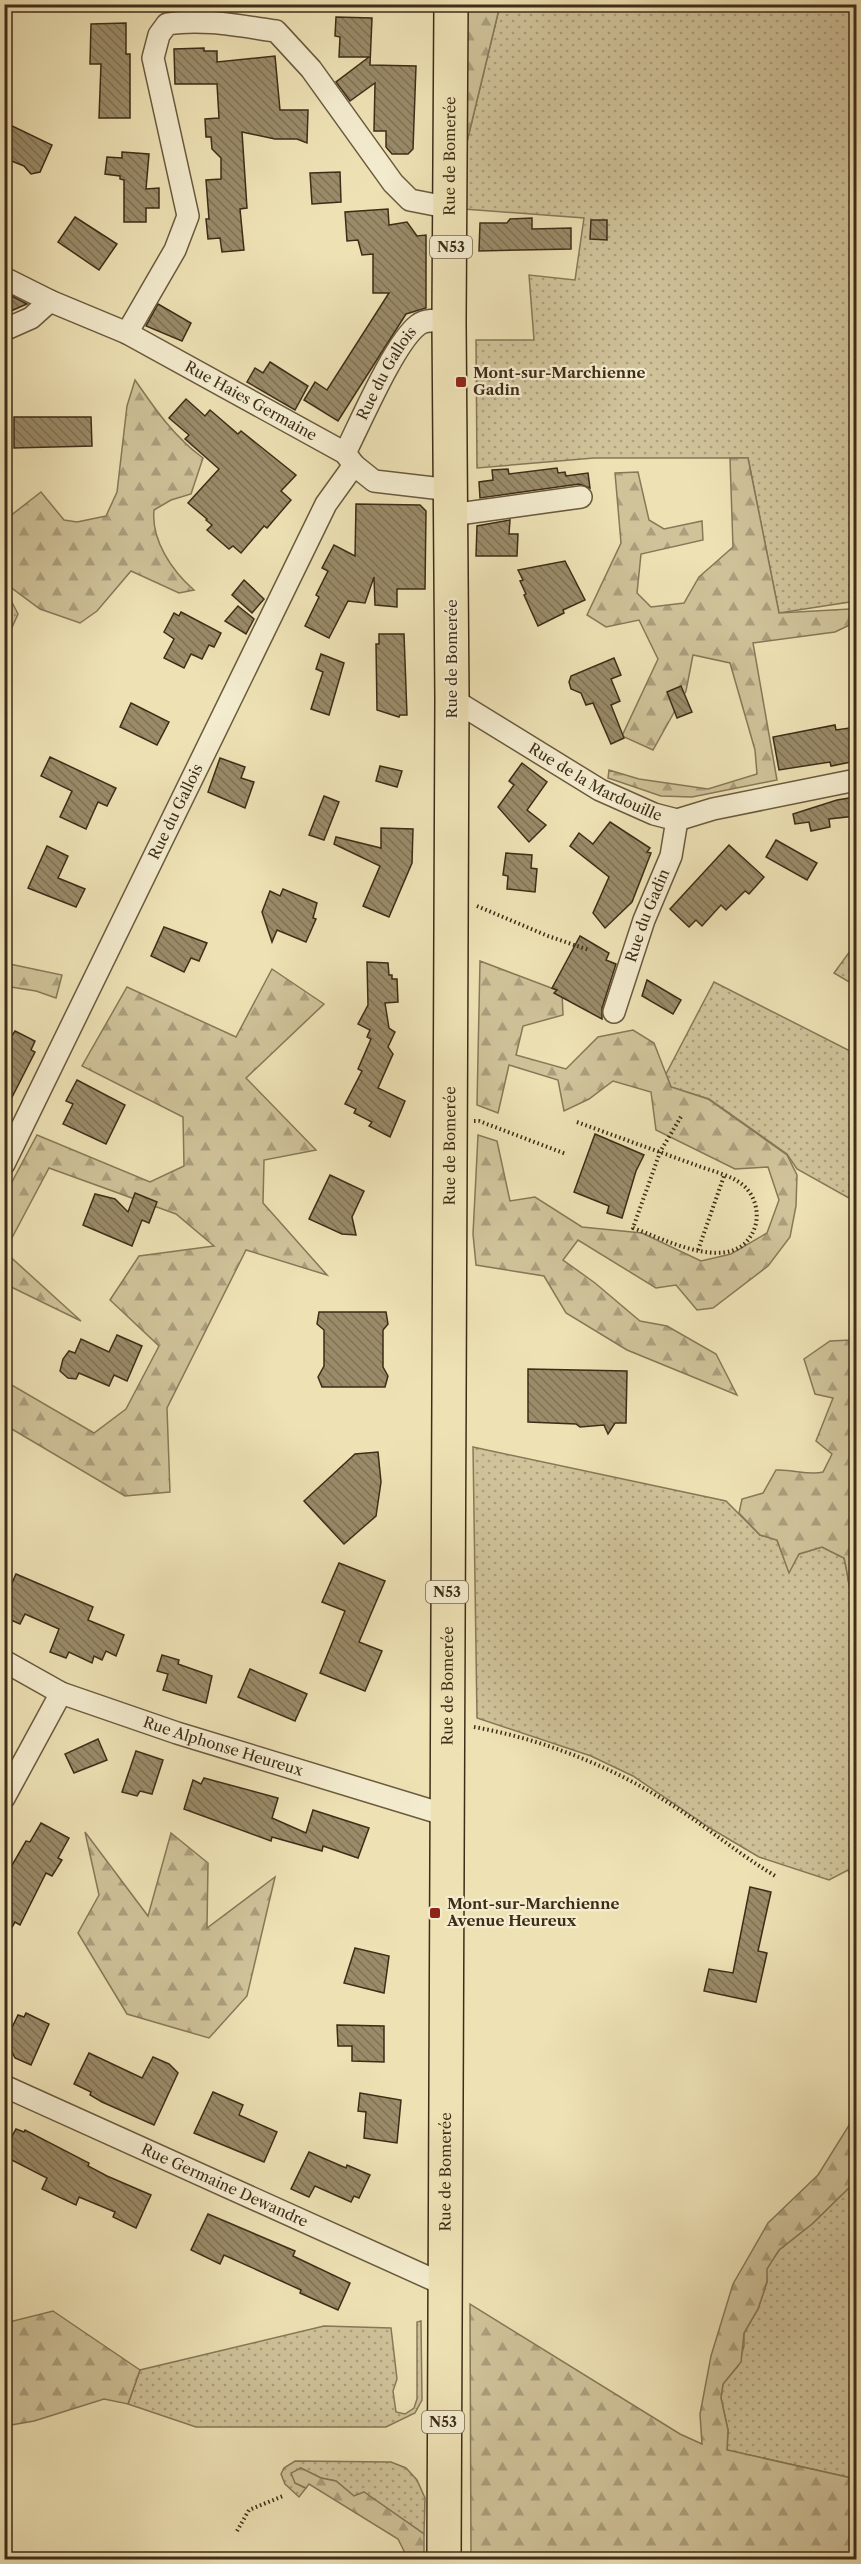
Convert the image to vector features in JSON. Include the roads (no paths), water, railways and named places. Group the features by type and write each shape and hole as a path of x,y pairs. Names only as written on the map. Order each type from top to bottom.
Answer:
{"main road":[{"name":"Rue de Bomerée","path":"445,2285 452,699 449,322 451,4"},
{"name":"N53","path":"444,2559 445,2285"}],"street":[{"path":"127,333 175,250 188,216 153,58 159,35 167,24 214,22 276,31 311,69 393,183 410,200 451,208"},
{"name":"Rue Haies Germaine","path":"4,278 50,301 127,333 349,459 374,481 451,502 581,497"},
{"path":"4,330 31,318 50,301"},
{"name":"Rue du Gallois","path":"4,1164 349,459 393,358 419,324 430,320 449,322"},
{"name":"Rue de la Mardouille","path":"452,699 600,790 654,814 677,820 713,809 856,780"},
{"name":"Rue du Gadin","path":"614,1012 644,920 671,856 677,820"},
{"name":"Rue Alphonse Heureux","path":"4,1661 61,1693 177,1733 446,1815"},
{"path":"4,1798 61,1693"},
{"name":"Rue Germaine Dewandre","path":"4,2086 445,2285"}],"place":[{"name":"Mont-sur-Marchienne Gadin","path":"461,382"},
{"name":"Mont-sur-Marchienne Avenue Heureux","path":"435,1913"}]}
